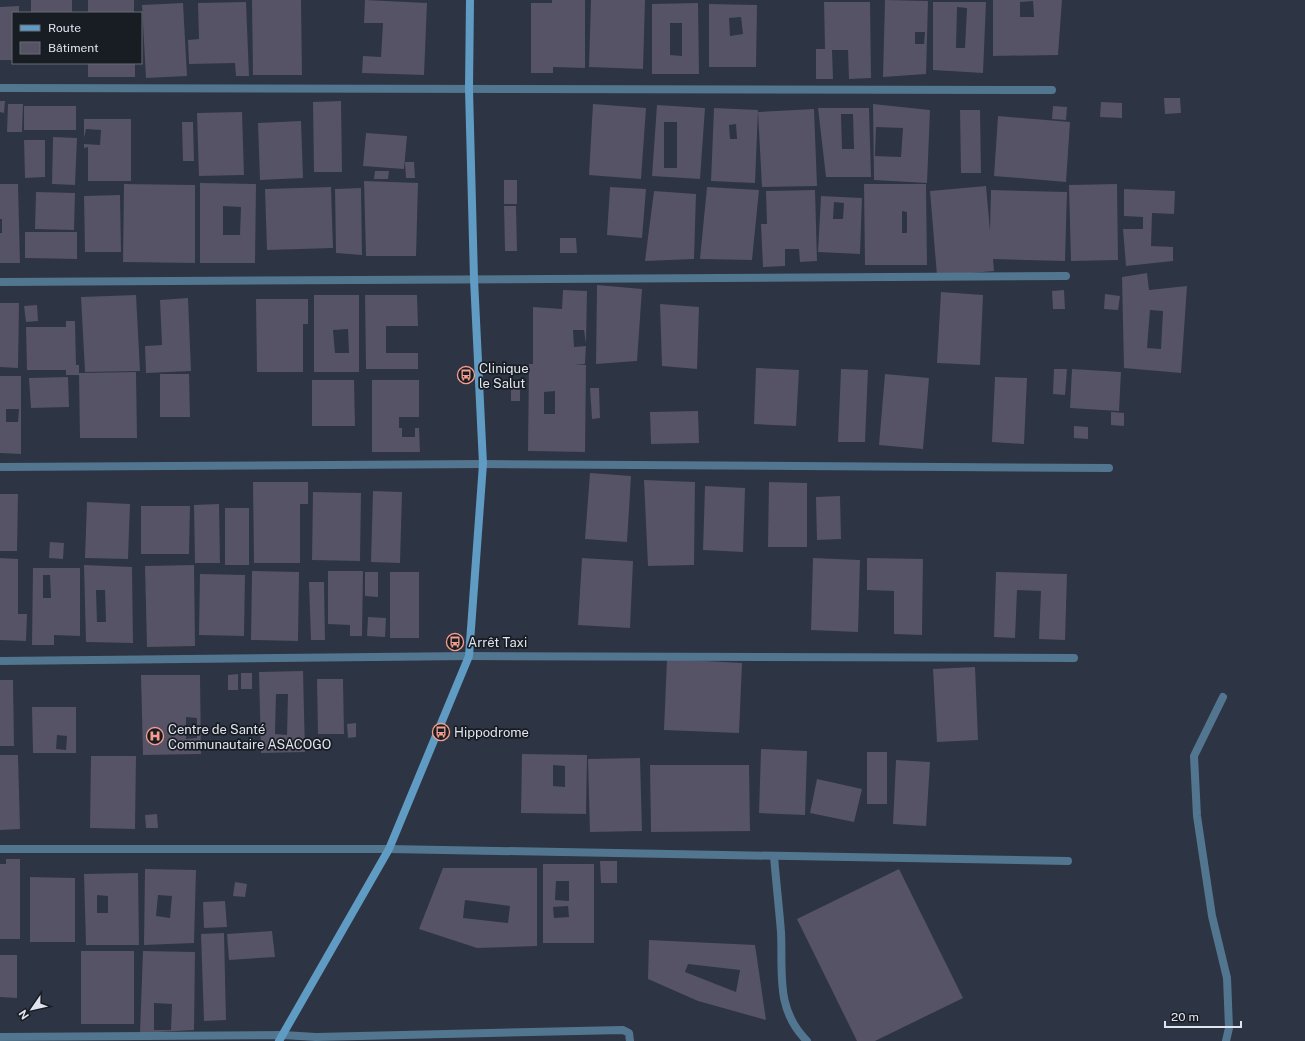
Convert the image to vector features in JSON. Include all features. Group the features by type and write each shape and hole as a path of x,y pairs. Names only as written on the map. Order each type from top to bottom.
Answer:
{"street":[{"path":"281,1038 389,849 469,656 483,464 474,279 469,89 470,0"},
{"path":"0,88 1052,90"},
{"path":"0,282 1066,276"},
{"path":"0,467 483,464 1109,468"},
{"path":"0,661 469,656 1074,658"},
{"path":"1223,697 1194,756 1198,824 1212,916 1227,978 1229,1028 1226,1041"},
{"path":"0,849 389,849 1068,861"},
{"path":"774,856 781,932 781,991 788,1014 808,1041"},
{"path":"0,1036 281,1038 623,1030 629,1033 630,1041"}],"building":[{"path":"31,0 72,0 72,12 31,12"},
{"path":"88,0 134,0 134,12 88,12"},
{"path":"252,0 301,0 302,75 253,75"},
{"path":"365,0 427,3 424,75 362,73 363,56 381,57 383,23 364,23"},
{"path":"552,0 585,0 585,68 553,67 553,73 531,73 531,3 552,3"},
{"path":"591,0 645,0 643,69 589,67"},
{"path":"885,0 928,1 926,74 883,77","holes":["915,32 925,32 924,44 915,44"]},
{"path":"993,0 1062,0 1058,55 993,56","holes":["1033,1 1034,17 1020,17 1020,2"]},
{"path":"246,2 249,76 236,76 235,63 189,64 188,40 199,39 198,3"},
{"path":"824,2 870,2 871,78 849,79 848,50 832,50 833,79 816,79 816,49 825,49"},
{"path":"933,2 986,2 983,73 933,70","holes":["957,7 967,8 965,48 956,48"]},
{"path":"183,3 187,76 146,78 142,5"},
{"path":"698,3 699,74 652,74 652,4","holes":["670,23 682,23 682,56 670,55"]},
{"path":"709,4 757,5 756,67 709,67","holes":["741,17 743,34 730,36 729,18"]},
{"path":"19,6 19,12 12,12 12,60 0,60 0,7"},
{"path":"88,64 135,64 135,77 88,77"},
{"path":"1164,98 1180,98 1181,113 1165,114"},
{"path":"0,101 5,101 4,113 0,112"},
{"path":"341,101 342,172 314,172 313,102"},
{"path":"1101,102 1122,103 1122,118 1100,117"},
{"path":"8,104 23,104 22,132 7,132"},
{"path":"593,104 646,108 641,179 589,175"},
{"path":"873,104 930,110 927,183 874,180","holes":["876,127 903,128 901,157 875,156"]},
{"path":"657,105 705,108 700,179 652,176","holes":["664,122 677,122 677,168 664,168"]},
{"path":"24,106 76,106 76,130 24,130"},
{"path":"1053,106 1067,107 1066,120 1052,119"},
{"path":"714,108 758,110 755,183 711,181","holes":["736,124 737,139 730,139 729,125"]},
{"path":"818,108 869,108 871,177 826,177","holes":["841,114 853,114 854,149 842,149"]},
{"path":"814,109 817,186 762,187 758,112"},
{"path":"960,110 980,110 981,173 961,173"},
{"path":"242,112 244,175 199,176 197,113"},
{"path":"998,116 1070,122 1066,182 994,176"},
{"path":"84,119 131,119 131,181 88,181 88,147 84,148 84,144 100,145 101,130 86,129 84,138"},
{"path":"301,121 303,178 260,180 258,123"},
{"path":"182,122 193,122 194,161 183,161"},
{"path":"366,133 407,136 404,169 363,166"},
{"path":"53,137 77,138 75,185 52,184"},
{"path":"24,140 45,140 45,177 25,178"},
{"path":"405,162 414,162 415,178 406,178"},
{"path":"375,171 389,171 388,179 374,179"},
{"path":"504,180 517,180 517,204 504,204"},
{"path":"364,181 418,183 416,256 366,256"},
{"path":"200,183 256,184 255,263 200,263","holes":["223,206 241,207 240,235 223,235"]},
{"path":"0,184 18,184 20,263 0,263 0,233 2,233 2,219 0,219"},
{"path":"124,184 195,185 195,263 123,262"},
{"path":"864,184 926,184 927,265 865,265","holes":["902,211 907,212 907,233 902,233"]},
{"path":"1117,184 1118,260 1071,261 1069,185"},
{"path":"986,186 990,231 991,190 1067,192 1065,261 993,259 994,271 937,276 930,191"},
{"path":"331,187 333,248 267,250 265,189"},
{"path":"610,187 646,189 642,238 607,235"},
{"path":"707,187 759,190 752,260 700,259"},
{"path":"361,188 362,255 336,253 335,189"},
{"path":"1124,189 1175,191 1174,214 1152,213 1151,246 1173,247 1173,261 1126,266 1123,229 1143,229 1143,217 1124,216"},
{"path":"815,190 817,261 800,262 799,249 785,249 785,266 763,267 761,224 767,224 766,191"},
{"path":"654,191 696,194 694,259 645,261"},
{"path":"36,192 75,193 74,230 35,229"},
{"path":"120,195 121,252 85,252 84,196"},
{"path":"821,196 862,198 860,254 818,252","holes":["834,202 844,203 843,219 833,219"]},
{"path":"504,206 516,206 517,251 505,251"},
{"path":"25,232 77,232 77,259 25,258"},
{"path":"560,238 576,238 577,253 560,253"},
{"path":"1147,273 1149,290 1187,286 1181,373 1124,368 1122,277","holes":["1150,310 1163,311 1161,349 1147,348"]},
{"path":"597,285 642,289 637,361 596,364"},
{"path":"563,290 587,291 586,344 584,330 573,330 574,347 586,346 585,364 574,365 586,365 585,452 528,451 529,364 533,364 533,307 562,309","holes":["555,391 555,414 544,414 544,392"]},
{"path":"1064,290 1065,309 1053,309 1052,291"},
{"path":"941,292 983,295 980,365 937,363"},
{"path":"1105,294 1120,296 1118,310 1104,309"},
{"path":"136,295 140,371 85,372 81,297"},
{"path":"314,295 359,295 359,372 314,372","holes":["348,329 349,353 335,353 333,330"]},
{"path":"365,295 417,295 418,326 386,326 386,353 418,353 418,369 366,369"},
{"path":"188,298 191,371 146,373 145,346 162,345 160,300"},
{"path":"256,299 308,299 308,324 303,324 303,372 257,372"},
{"path":"0,303 19,303 18,368 0,367"},
{"path":"660,304 699,307 697,369 662,366"},
{"path":"37,305 38,321 26,322 24,306"},
{"path":"66,321 75,321 76,365 79,365 79,375 66,375 66,370 27,370 26,327 66,327"},
{"path":"756,368 799,370 796,426 754,424"},
{"path":"841,369 868,370 865,442 838,442"},
{"path":"1054,369 1067,369 1065,395 1053,394"},
{"path":"1072,369 1121,372 1119,411 1070,408"},
{"path":"136,372 137,438 80,438 79,373"},
{"path":"160,374 189,374 190,417 160,417"},
{"path":"885,374 929,378 923,449 879,445"},
{"path":"0,376 21,376 21,454 0,453","holes":["6,409 19,409 18,422 6,422"]},
{"path":"68,377 69,407 31,408 29,378"},
{"path":"995,377 1027,378 1024,444 992,442"},
{"path":"312,380 354,380 355,426 312,426"},
{"path":"372,380 419,380 419,417 399,417 399,428 402,428 402,437 415,437 415,428 419,428 420,452 372,452"},
{"path":"511,387 520,387 520,401 511,401"},
{"path":"590,388 599,388 600,418 592,419"},
{"path":"698,411 699,443 651,444 650,412"},
{"path":"1111,412 1124,413 1124,426 1111,425"},
{"path":"1074,426 1088,427 1088,439 1074,438"},
{"path":"590,473 631,476 627,542 585,539"},
{"path":"644,480 695,482 694,565 648,566"},
{"path":"253,482 308,482 308,504 300,504 300,563 254,563"},
{"path":"769,482 807,483 807,547 768,547"},
{"path":"705,486 745,488 743,552 703,550"},
{"path":"373,491 402,492 400,563 371,562"},
{"path":"313,492 361,493 360,561 312,560"},
{"path":"0,494 18,494 17,551 0,551"},
{"path":"840,496 841,539 817,540 816,497"},
{"path":"87,502 130,504 128,559 85,558"},
{"path":"219,504 220,563 195,563 194,505"},
{"path":"141,506 190,506 189,554 141,554"},
{"path":"225,508 249,508 249,565 225,565"},
{"path":"50,542 64,543 63,559 49,558"},
{"path":"0,558 18,559 18,614 27,614 26,641 0,640"},
{"path":"582,558 633,561 630,628 578,625"},
{"path":"813,558 860,560 858,632 811,630"},
{"path":"867,558 923,559 922,635 894,634 894,591 867,590"},
{"path":"84,565 132,567 133,643 86,642","holes":["96,590 105,590 106,622 97,622"]},
{"path":"194,565 195,646 147,647 145,566"},
{"path":"33,568 80,568 80,636 54,635 54,645 32,645","holes":["43,575 50,575 51,598 43,598"]},
{"path":"252,571 299,572 298,641 251,640"},
{"path":"328,571 363,571 362,636 350,636 350,625 328,624"},
{"path":"365,572 378,572 378,597 365,596"},
{"path":"390,572 419,572 419,638 390,638"},
{"path":"996,572 1067,574 1065,640 1039,639 1041,591 1017,590 1015,638 994,637"},
{"path":"200,574 245,575 244,636 199,635"},
{"path":"309,582 324,582 325,640 311,640"},
{"path":"368,617 386,618 385,637 367,636"},
{"path":"667,659 742,663 739,733 664,730"},
{"path":"975,667 978,740 937,742 933,669"},
{"path":"303,671 305,752 261,753 259,672","holes":["276,694 288,694 287,735 275,734"]},
{"path":"241,673 252,673 252,689 241,689"},
{"path":"238,674 238,690 228,690 228,675"},
{"path":"141,675 200,675 201,754 143,755","holes":["186,717 197,718 197,738 186,739"]},
{"path":"317,679 343,679 344,734 318,734"},
{"path":"0,680 13,680 14,746 0,746"},
{"path":"32,707 76,707 76,753 33,753","holes":["57,735 67,736 66,750 56,749"]},
{"path":"356,723 356,737 348,738 347,724"},
{"path":"761,749 807,751 805,815 759,813"},
{"path":"867,752 887,752 887,804 867,804"},
{"path":"522,754 587,755 586,814 521,813","holes":["553,765 565,766 565,787 553,786"]},
{"path":"0,755 18,755 20,829 0,830"},
{"path":"91,756 136,756 135,829 90,828"},
{"path":"640,758 642,831 590,832 588,759"},
{"path":"896,760 930,762 926,826 893,824"},
{"path":"650,765 749,765 750,831 651,832"},
{"path":"817,779 862,789 854,822 810,813"},
{"path":"157,814 158,828 146,828 145,815"},
{"path":"6,859 20,859 20,939 0,939 0,864 6,864"},
{"path":"600,861 617,861 617,883 601,883"},
{"path":"543,864 594,864 594,943 543,943","holes":["556,881 569,881 569,901 555,900","568,906 569,917 554,918 553,907"]},
{"path":"443,868 537,868 537,946 477,948 419,929","holes":["465,900 510,906 508,923 463,918"]},
{"path":"145,869 196,870 194,943 144,945","holes":["158,895 172,896 170,918 156,916"]},
{"path":"899,869 963,998 875,1041 857,1041 797,919"},
{"path":"138,873 139,945 86,945 84,874","holes":["97,895 108,896 108,913 97,913"]},
{"path":"30,877 75,878 75,942 30,942"},
{"path":"235,882 247,884 245,897 233,896"},
{"path":"225,901 227,927 204,928 203,902"},
{"path":"272,931 275,957 229,960 227,934"},
{"path":"224,933 226,1020 204,1021 201,934"},
{"path":"649,940 755,945 766,1020 698,1001 648,979","holes":["688,964 740,970 736,992 685,972"]},
{"path":"81,951 134,951 134,1024 81,1024"},
{"path":"143,951 195,952 194,1030 140,1033","holes":["154,1003 172,1004 171,1030 154,1030"]},
{"path":"0,955 17,955 17,998 0,997"}],"place":[{"name":"Clinique le Salut","path":"466,375"},
{"name":"Arrêt Taxi","path":"455,642"},
{"name":"Hippodrome","path":"441,732"},
{"name":"Centre de Santé Communautaire ASACOGO","path":"155,736"}]}
